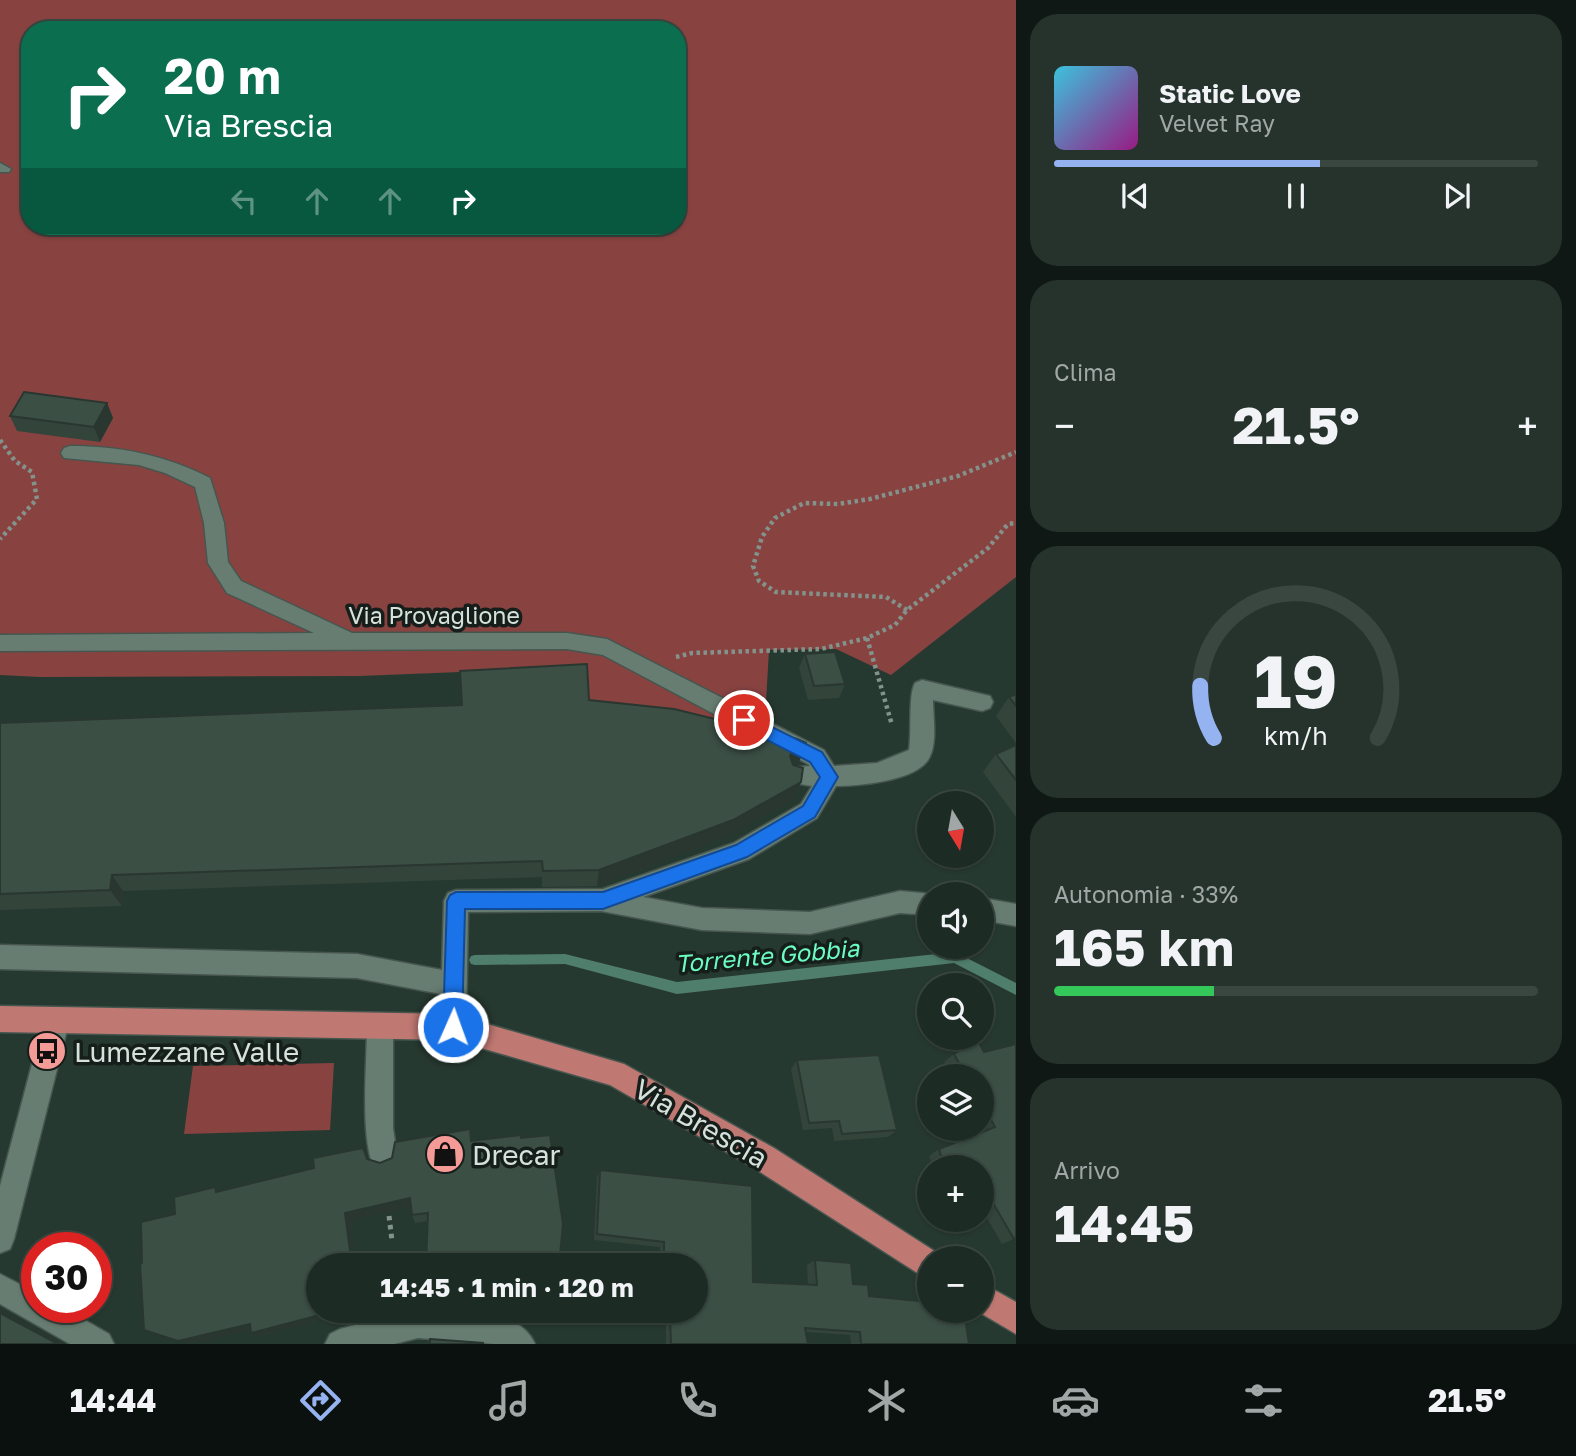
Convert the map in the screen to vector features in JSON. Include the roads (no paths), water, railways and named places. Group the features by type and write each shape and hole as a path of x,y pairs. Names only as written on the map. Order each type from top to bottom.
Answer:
{"main road":[{"name":"Via Brescia","path":"0,1019 453,1027 615,1073 764,1158 917,1256"},
{"path":"994,1305 1016,1319"}],"street":[{"path":"70,453 112,452 178,468 203,483 214,523 218,563 234,587 350,642"},
{"name":"Via Provaglione","path":"0,643 567,641 607,647 816,757 829,777"},
{"path":"796,775 829,777 892,770 906,765 919,755 923,728 922,689 982,702"},
{"path":"599,900 741,851 809,811 829,777"},
{"path":"453,1027 456,901 599,900 702,919 810,923 900,902 917,903"},
{"path":"994,911 1016,915"},
{"path":"0,957 357,967 454,984"},
{"path":"0,1239 56,1022"},
{"path":"380,1026 380,1128 383,1156"},
{"path":"0,1287 99,1344"},
{"path":"340,1344 418,1323 503,1339"}],"waterway":[{"name":"Torrente Gobbia","path":"475,960 565,959 677,988 955,957 1016,989"}],"place":[{"name":"Lumezzane Valle","path":"47,1051"},
{"name":"Drecar","path":"445,1154"}]}
